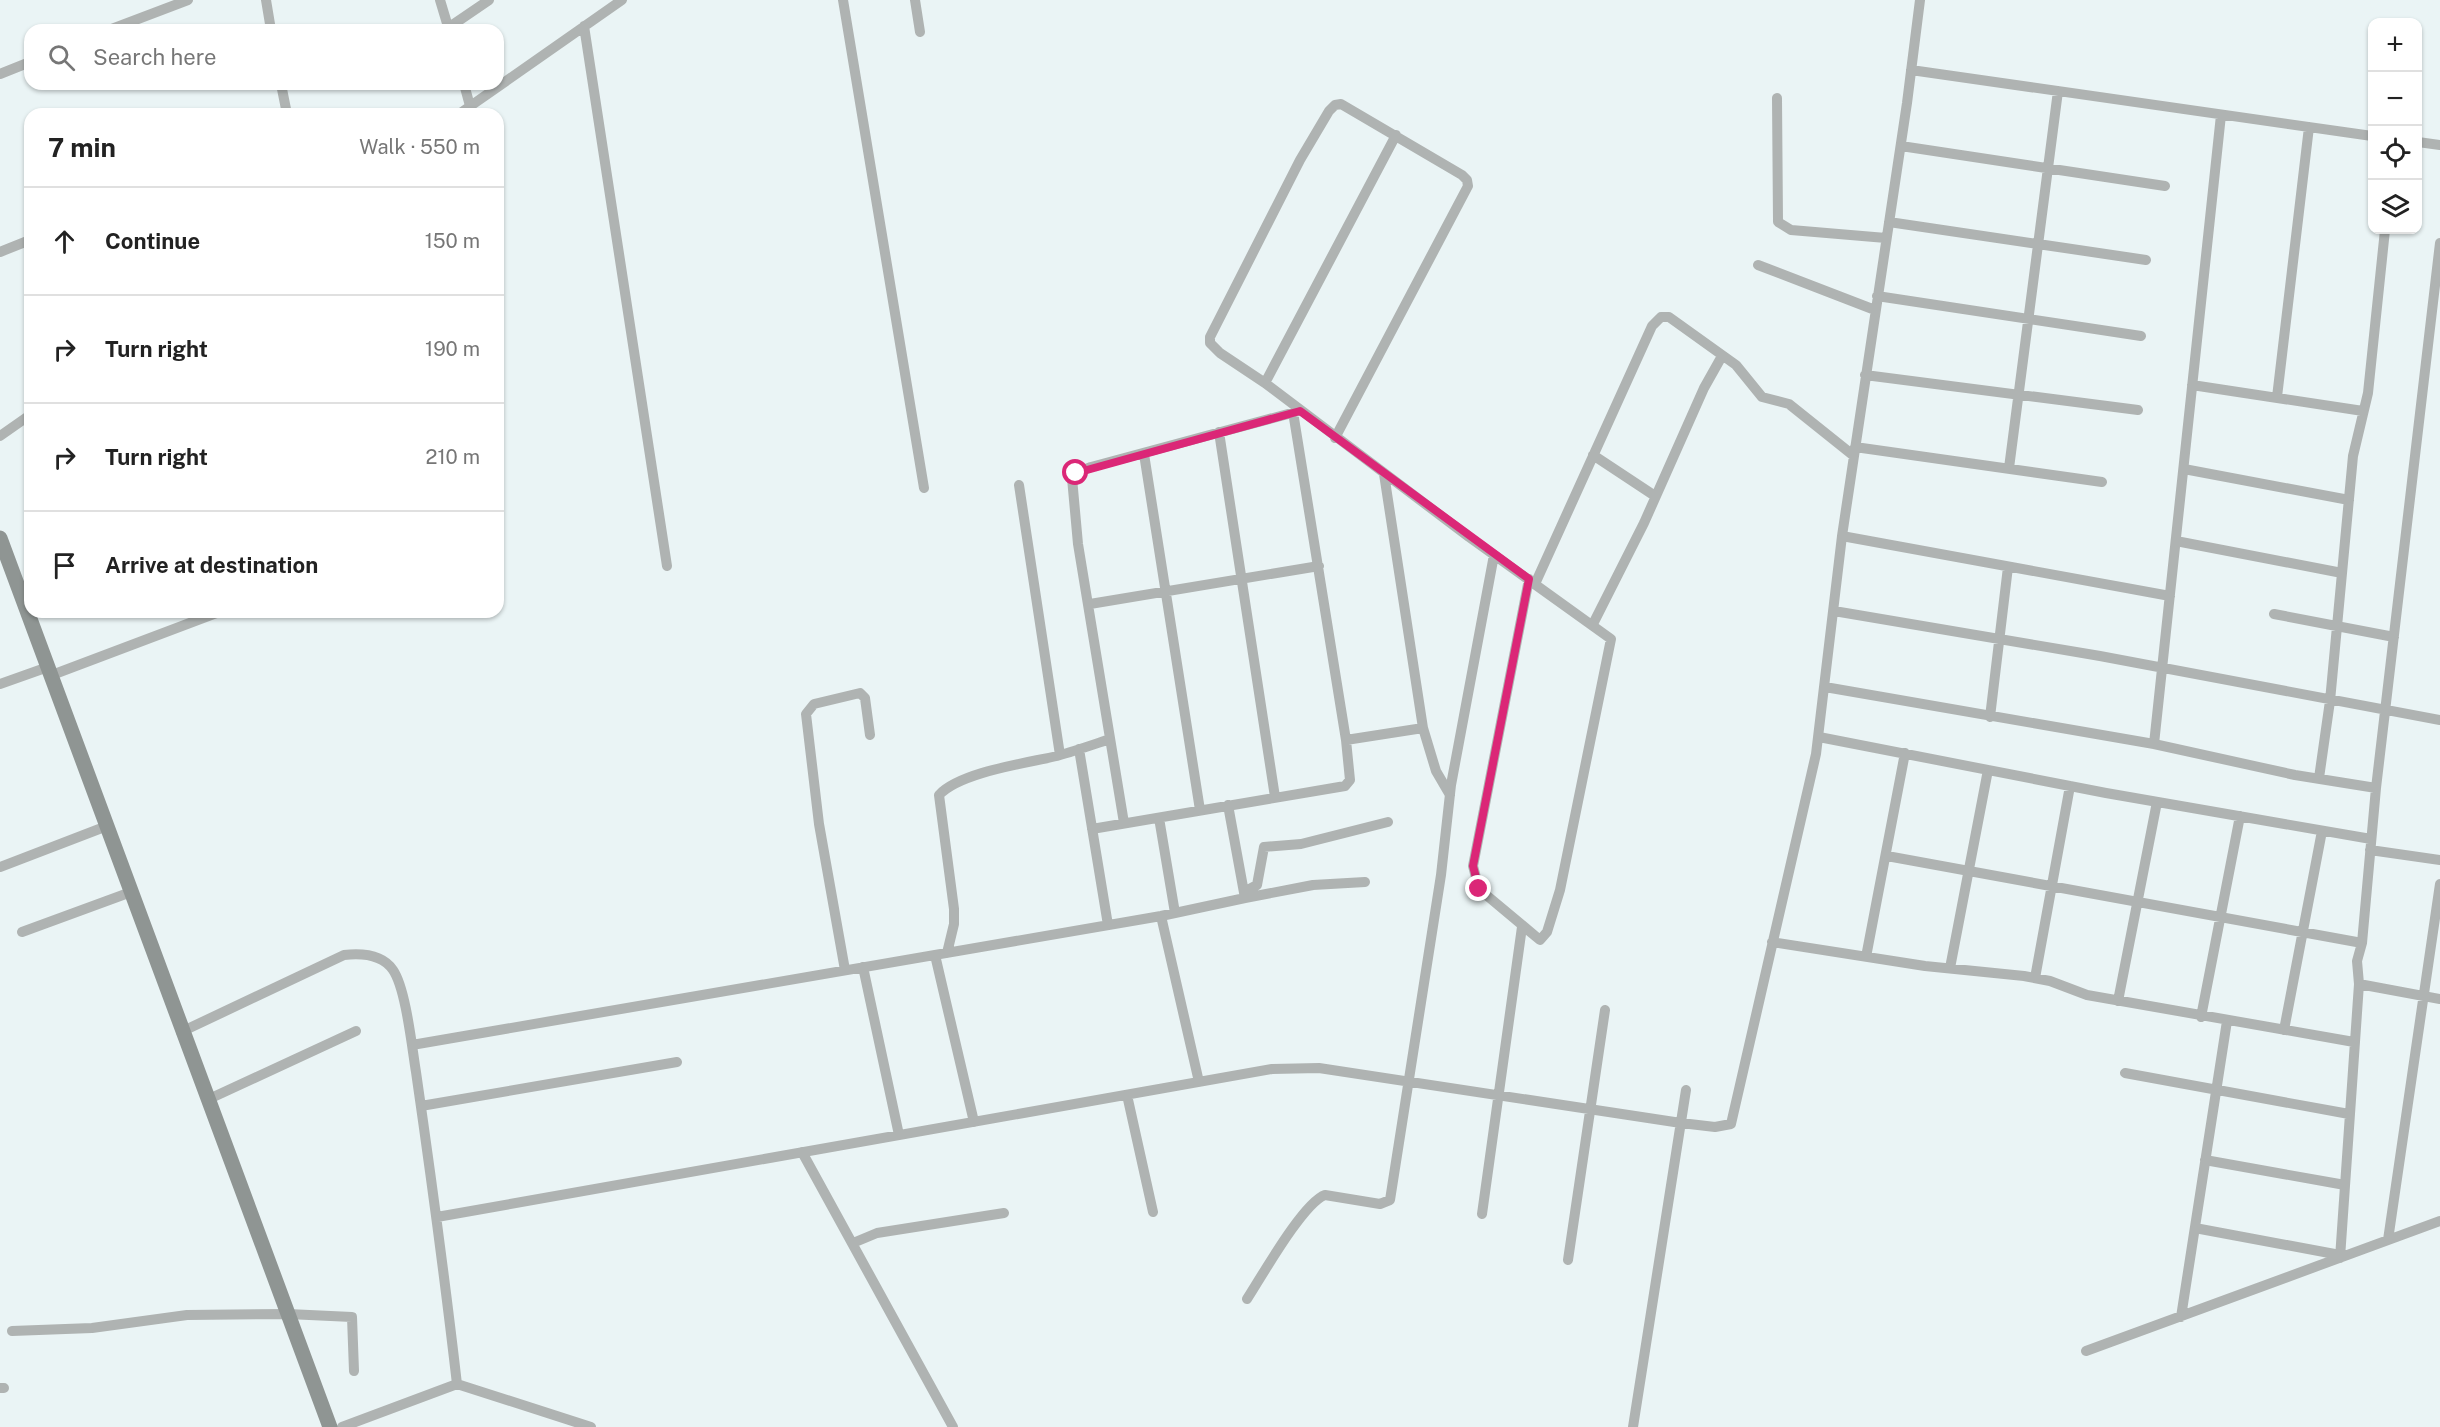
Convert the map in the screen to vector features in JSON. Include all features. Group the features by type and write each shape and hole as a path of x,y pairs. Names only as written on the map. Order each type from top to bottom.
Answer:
{"street":[{"path":"125,24 188,0"},
{"path":"266,0 270,24"},
{"path":"440,0 447,24"},
{"path":"455,24 489,0"},
{"path":"504,82 622,0"},
{"path":"843,0 924,488"},
{"path":"915,0 920,32"},
{"path":"438,1217 1272,1070 1319,1068 1681,1123 1715,1126 1731,1124 1738,1103 1819,737 1842,536 1864,375 1901,146 1920,0"},
{"path":"584,26 667,566"},
{"path":"0,74 24,64"},
{"path":"1911,70 2368,135"},
{"path":"282,90 286,108"},
{"path":"466,90 470,106"},
{"path":"467,108 493,90"},
{"path":"2009,468 2058,91"},
{"path":"1777,98 1775,214 1778,222 1791,231 1886,238"},
{"path":"1335,438 1468,186 1467,180 1462,175 1341,104 1335,105 1279,201 1210,337 1210,343 1220,353 1265,383 1296,412 1335,438 1494,555 1532,582 1593,624 1608,636 1611,643 1560,890 1544,939 1536,939 1479,889 1473,866 1532,582 1652,326 1661,317 1669,317 1736,365 1762,397 1789,404 1854,452 2009,468 2102,482"},
{"path":"2154,744 2221,115"},
{"path":"2277,397 2309,127"},
{"path":"1265,383 1396,135"},
{"path":"2422,143 2440,145"},
{"path":"1901,146 2165,186"},
{"path":"1889,222 2146,260"},
{"path":"2319,778 2330,701 2353,456 2369,382 2385,234"},
{"path":"0,252 24,242"},
{"path":"2340,1256 2359,984 2357,961 2362,943 2376,788 2440,243"},
{"path":"1758,265 1875,310"},
{"path":"1877,296 2141,336"},
{"path":"1593,624 1704,388 1722,356"},
{"path":"1864,375 2138,410"},
{"path":"2192,385 2363,411"},
{"path":"1124,823 1090,604 1078,544 1072,478 1076,473 1091,467 1296,412"},
{"path":"1092,829 1348,784 1351,775 1347,740 1318,566 1296,412"},
{"path":"0,436 24,419"},
{"path":"1219,432 1275,797"},
{"path":"1144,454 1200,810"},
{"path":"1593,455 1655,496"},
{"path":"2184,469 2349,500"},
{"path":"1384,474 1423,728 1436,771 1450,795"},
{"path":"1018,485 1060,755"},
{"path":"1842,536 2170,596"},
{"path":"0,538 24,602"},
{"path":"2176,540 2342,573"},
{"path":"1247,1299 1304,1213 1317,1198 1325,1195 1380,1204 1390,1200 1441,875 1450,795 1494,555"},
{"path":"1090,604 1318,566"},
{"path":"1990,717 2008,567"},
{"path":"1834,610 2100,656 2163,670 2440,720"},
{"path":"2274,614 2394,637"},
{"path":"30,618 132,892 181,1032 330,1427"},
{"path":"0,684 50,671 202,618"},
{"path":"1825,687 2154,744 2376,788"},
{"path":"845,970 819,824 806,714 814,704 860,693 865,698 870,735"},
{"path":"1347,740 1423,728"},
{"path":"1819,737 2070,786 2322,831 2440,860"},
{"path":"974,1122 941,954 954,924 954,909 939,795 949,788 996,769 1060,755 1110,739"},
{"path":"1079,749 1108,925"},
{"path":"1866,957 1905,753"},
{"path":"1950,968 1971,871 1988,770"},
{"path":"2035,978 2070,786"},
{"path":"2118,1000 2157,802"},
{"path":"1228,805 1245,895"},
{"path":"2201,1017 2240,816"},
{"path":"1159,818 1176,913"},
{"path":"1245,895 1257,885 1264,847 1301,844 1388,822"},
{"path":"0,867 107,826"},
{"path":"2284,1030 2322,831"},
{"path":"1887,856 2362,943"},
{"path":"412,1045 1176,913 1245,895 1313,885 1365,882"},
{"path":"2388,1240 2440,884"},
{"path":"22,932 132,892"},
{"path":"1161,915 1199,1082"},
{"path":"1482,1214 1522,927"},
{"path":"1772,942 1866,957 2035,978 2087,994 2201,1017 2354,1042"},
{"path":"181,1032 344,955 360,953 375,956 394,972 400,985 412,1045 438,1217 457,1384"},
{"path":"863,967 899,1135"},
{"path":"2359,984 2440,999"},
{"path":"1568,1260 1605,1011"},
{"path":"2181,1317 2227,1021"},
{"path":"208,1099 356,1031"},
{"path":"421,1106 677,1062"},
{"path":"2125,1073 2349,1114"},
{"path":"1633,1427 1686,1089"},
{"path":"1127,1095 1153,1212"},
{"path":"802,1152 953,1427"},
{"path":"2205,1160 2345,1185"},
{"path":"853,1243 877,1233 1004,1213"},
{"path":"2086,1351 2440,1221"},
{"path":"2195,1228 2340,1256"},
{"path":"12,1331 92,1328 187,1315 288,1314 352,1317 354,1371"},
{"path":"342,1427 457,1384 585,1426"}],"route":[{"path":"1076,473 1300,411 1529,579 1473,866 1474,879 1479,889"}]}
